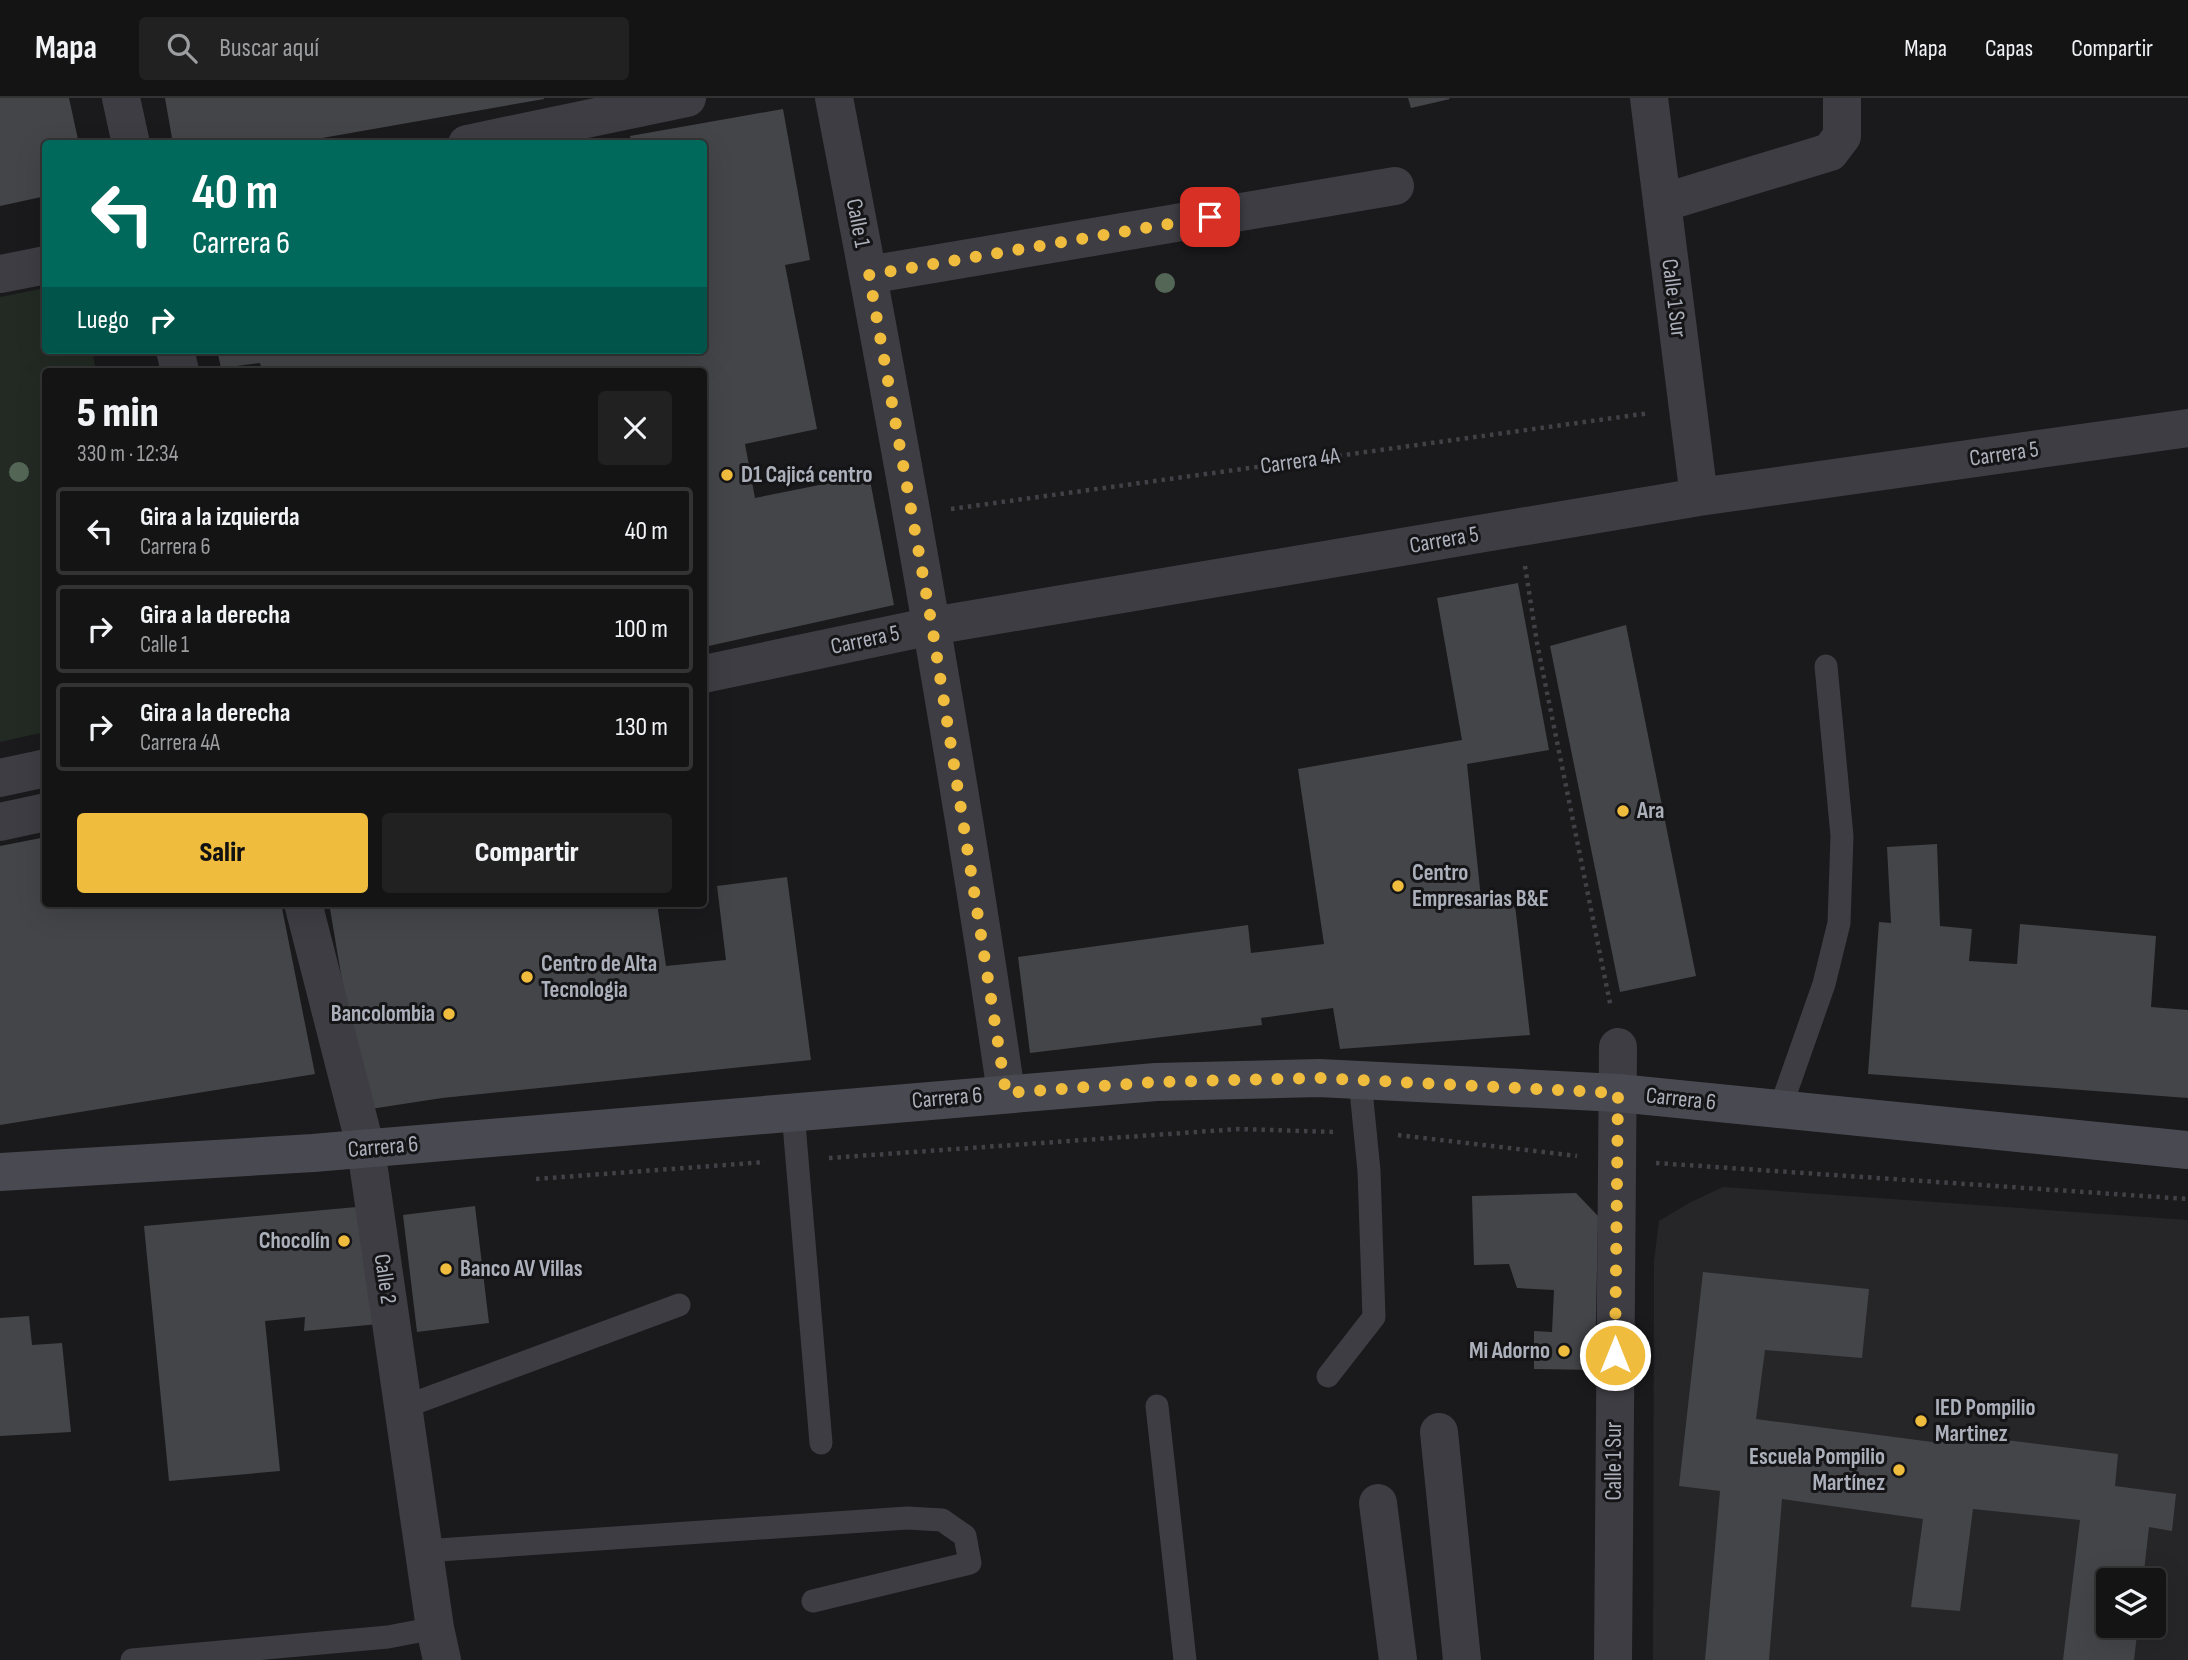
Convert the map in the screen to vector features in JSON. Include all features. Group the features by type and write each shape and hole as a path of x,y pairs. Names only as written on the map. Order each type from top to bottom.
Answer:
{"main road":[{"name":"Carrera 6","path":"0,1172 366,1149 1156,1082 1319,1078 1618,1093 2188,1150"}],"street":[{"path":"121,98 130,140"},
{"path":"486,140 687,98"},
{"name":"Calle 1","path":"834,98 869,275 932,626 1006,1093"},
{"name":"Calle 1 Sur","path":"1649,98 1699,497"},
{"path":"1662,203 1830,152 1842,136 1842,98"},
{"path":"869,275 1395,186"},
{"path":"0,274 42,266"},
{"name":"Carrera 5","path":"707,673 932,626 1699,497 2188,428"},
{"path":"0,778 42,769"},
{"path":"0,822 42,813"},
{"name":"Calle 2","path":"304,907 366,1149 438,1644"},
{"name":"Calle 1 Sur","path":"1613,1660 1618,1047"},
{"path":"1439,1432 1462,1660"},
{"path":"1378,1503 1398,1660"}],"lane":[{"path":"1780,1110 1824,984 1839,923 1842,836 1826,666"},
{"path":"1328,1376 1374,1317 1369,1171 1360,1080"},
{"path":"793,1112 821,1443"},
{"path":"404,1407 679,1305"},
{"path":"1157,1406 1185,1660"},
{"path":"425,1550 907,1518 942,1520 965,1536 970,1563 813,1601"},
{"path":"132,1660 387,1637 438,1644"}],"path":[{"name":"Carrera 4A","path":"912,514 1688,408"},
{"path":"1520,527 1537,643 1618,1047"},
{"path":"1616,1160 2188,1199"}],"shaded area":[{"path":"42,289 42,354 93,354 95,368 42,368 42,733 0,742 0,297"},
{"name":"IED Pompilio Martinez","path":"1723,1187 2188,1220 2188,1660 1653,1660 1654,1261 1659,1221"}],"building":[{"path":"0,98 69,98 78,140 42,140 42,197 0,206"},
{"path":"165,98 544,98 311,140 172,140"},
{"path":"1408,98 1449,98 1450,99 1411,108"},
{"path":"783,109 810,260 785,265 817,429 745,444 755,498 869,475 894,605 707,646 707,368 261,368 260,363 221,368 218,354 707,354 707,140 631,140 630,136"},
{"path":"1518,583 1549,750 1467,764 1482,908 1515,905 1530,1035 1340,1049 1333,1008 1261,1018 1262,1025 1030,1053 1018,957 1248,925 1251,953 1324,944 1298,769 1462,740 1437,598"},
{"name":"Ara","path":"1626,625 1696,976 1620,992 1550,646"},
{"path":"42,838 42,907 282,907 315,1074 0,1125 0,846"},
{"path":"1937,844 1940,926 1972,929 1969,961 2017,964 2020,924 2156,936 2151,1007 2188,1010 2188,1098 1868,1074 1879,922 1891,923 1887,847"},
{"path":"787,877 811,1060 442,1098 364,1110 330,907 658,907 666,966 726,960 717,886"},
{"path":"1576,1193 1598,1216 1595,1370 1534,1369 1534,1331 1552,1332 1554,1290 1517,1288 1509,1264 1474,1265 1472,1196"},
{"path":"368,1206 379,1324 304,1331 305,1317 265,1321 280,1471 169,1481 144,1226"},
{"name":"Banco AV Villas","path":"475,1206 489,1323 417,1332 403,1215"},
{"name":"Escuela Pompilio Martínez","path":"1703,1272 1869,1289 1862,1358 1765,1350 1756,1419 1940,1443 1942,1432 2118,1454 2115,1486 2176,1494 2172,1531 2149,1527 2144,1568 2096,1568 2096,1638 2137,1638 2134,1660 2063,1660 2080,1520 1973,1509 1960,1611 1911,1607 1923,1519 1782,1499 1769,1660 1705,1660 1720,1491 1679,1486"},
{"path":"29,1316 32,1345 62,1343 71,1432 0,1436 0,1318"}],"place":[{"name":"D1 Cajicá centro","path":"727,475"},
{"name":"Ara","path":"1623,811"},
{"name":"Centro Empresarias B&E","path":"1398,886"},
{"name":"Centro de Alta Tecnologia","path":"527,977"},
{"name":"Bancolombia","path":"449,1014"},
{"name":"Chocolín","path":"344,1241"},
{"name":"Banco AV Villas","path":"446,1269"},
{"name":"Mi Adorno","path":"1564,1351"},
{"name":"IED Pompilio Martinez","path":"1921,1421"},
{"name":"Escuela Pompilio Martínez","path":"1899,1470"}],"route":[{"path":"1210,217 869,275 932,626 1006,1093 1156,1082 1319,1078 1618,1093 1615,1355"}]}
